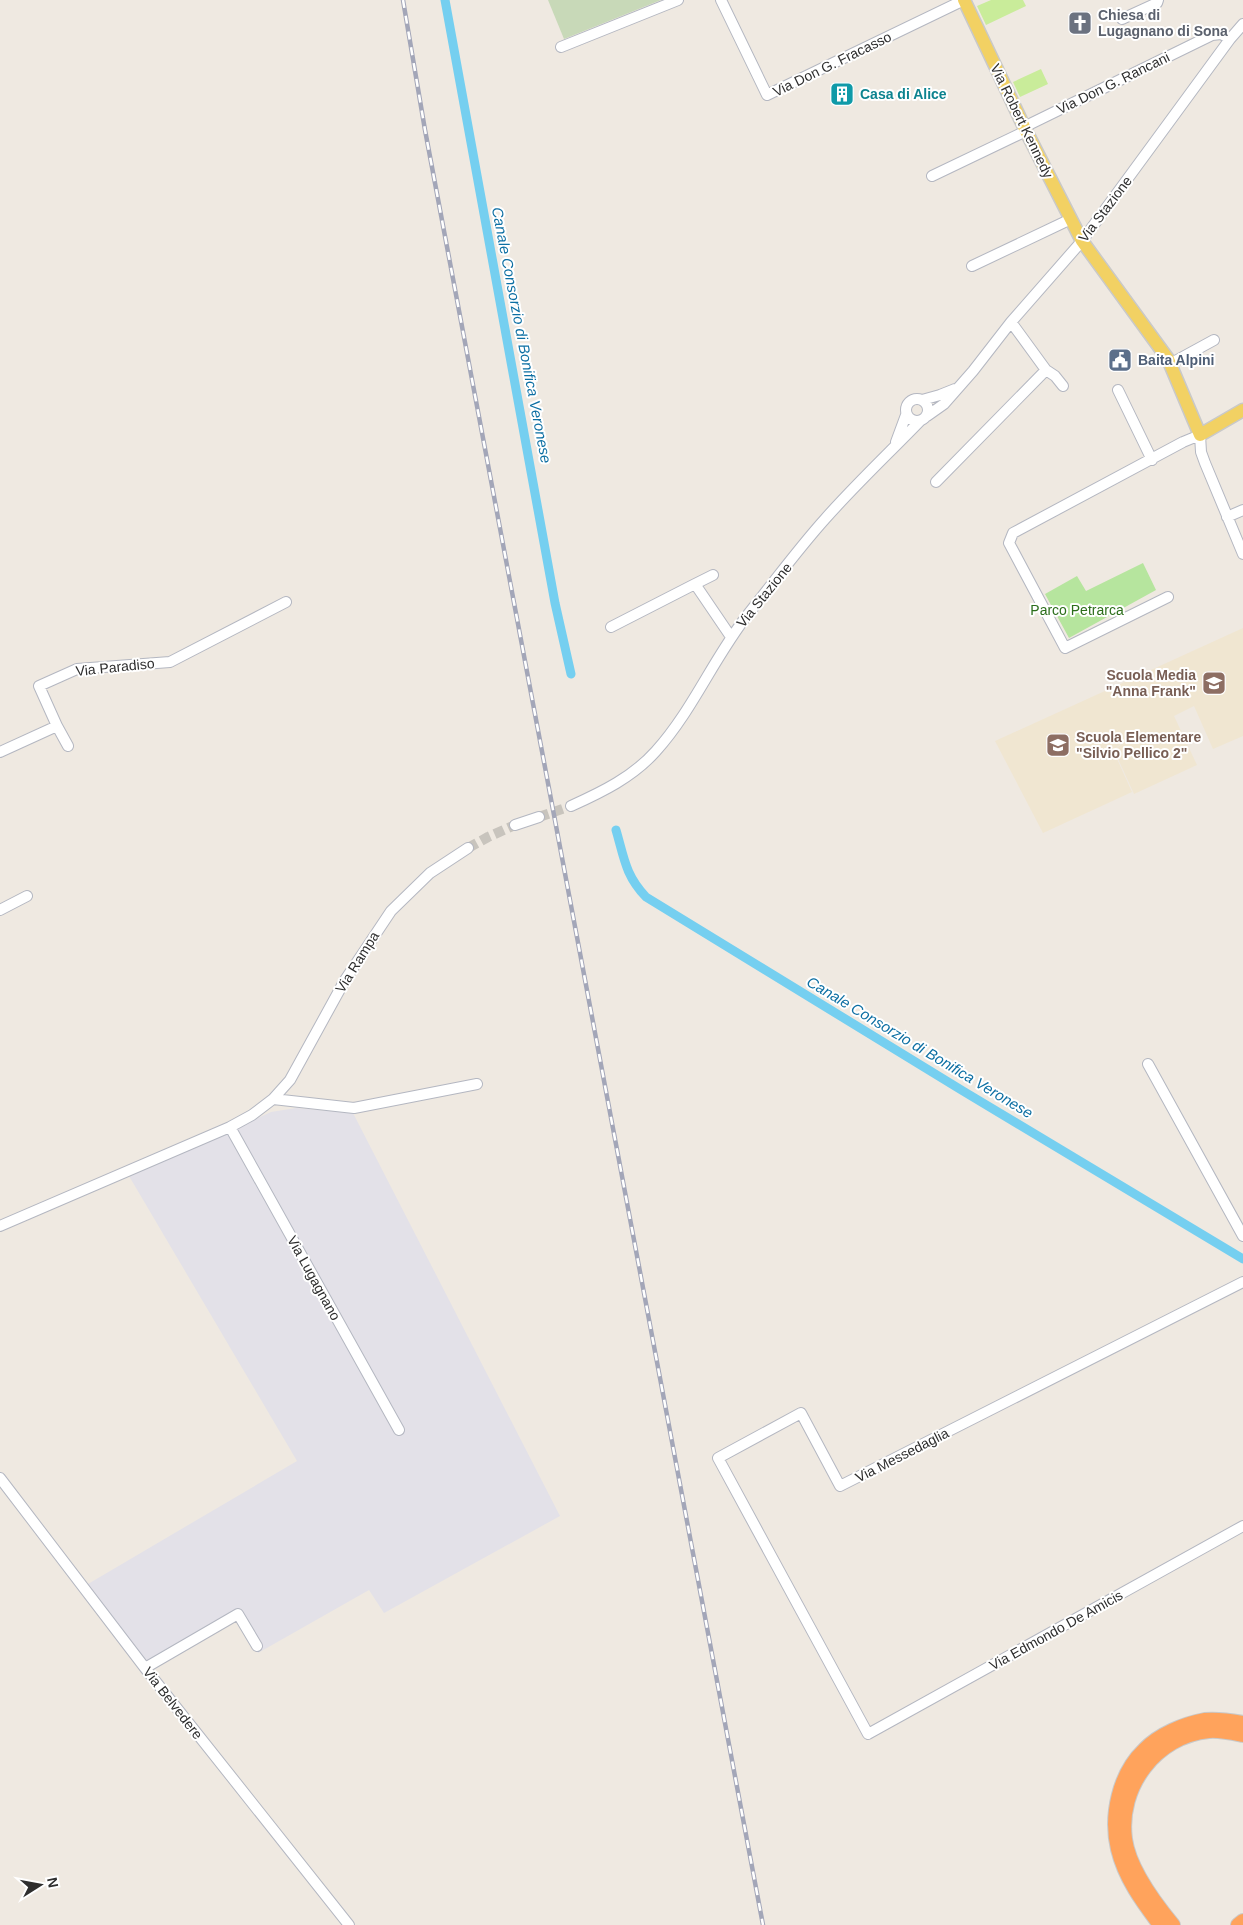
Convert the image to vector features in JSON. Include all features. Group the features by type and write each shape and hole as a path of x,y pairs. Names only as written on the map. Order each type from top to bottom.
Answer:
{"highway":[{"path":"1160,1925 1136,1892 1124,1870 1118,1848 1115,1826 1116,1810 1127,1774 1144,1749 1172,1730 1206,1720 1243,1724"},
{"path":"1172,1925 1142,1881 1125,1841 1124,1822 1127,1800 1136,1778 1155,1754 1183,1738 1209,1731 1243,1735"}],"main road":[{"name":"Via Robert Kennedy","path":"964,0 1025,129 1082,241 1170,364 1200,434"},
{"path":"1200,434 1243,410"}],"street":[{"path":"561,47 678,0"},
{"name":"Via Don G. Fracasso","path":"721,0 767,95 964,0"},
{"path":"1122,19 1157,3 1158,0"},
{"name":"Via Stazione","path":"571,806 612,786 634,772 655,752 678,723 731,637 825,519 923,419 944,404 973,371 1011,322 1082,241 1230,39 1243,24"},
{"name":"Via Don G. Rancani","path":"932,176 1212,35 1221,34 1230,39"},
{"path":"972,266 1071,220"},
{"path":"1011,322 1046,370 1055,376 1063,386"},
{"path":"1170,364 1214,340"},
{"path":"936,482 1046,370"},
{"name":"Via Stazione","path":"890,452 902,428 906,407 910,400 922,400 958,387"},
{"path":"1118,390 1152,460"},
{"path":"906,415 912,420 923,419 927,405 922,400"},
{"path":"1168,597 1065,648 1009,543 1013,533 1200,434 1201,452 1243,554"},
{"path":"1227,517 1243,510"},
{"path":"611,627 713,575"},
{"path":"695,584 731,637"},
{"name":"Via Paradiso","path":"57,726 39,686 77,669 170,662 286,602"},
{"path":"0,752 57,726 68,746"},
{"path":"516,825 539,817"},
{"name":"Via Rampa","path":"0,1226 230,1126 252,1115 273,1099 290,1080 345,980 391,910 430,873 468,848"},
{"path":"0,910 27,896"},
{"path":"1148,1064 1243,1236"},
{"path":"273,1099 354,1108 477,1084"},
{"name":"Via Lugagnano","path":"230,1126 399,1430"},
{"name":"Via Messedaglia","path":"868,1734 718,1458 801,1413 840,1486 1243,1282"},
{"name":"Via Belvedere","path":"0,1478 145,1668 349,1925"},
{"name":"Via Edmondo De Amicis","path":"868,1734 1243,1526"},
{"path":"145,1668 238,1614 257,1646"}],"shaded area":[{"name":"Scuola Elementare \"Silvio Pellico 2\"","path":"1243,628 1243,736 1213,749 1194,706 1174,716 1197,765 1134,794 1114,750 1149,728 1126,740 1113,750 1132,792 1043,833 995,741"},
{"path":"296,1108 353,1113 560,1516 384,1613 369,1590 258,1653 238,1620 149,1670 88,1584 297,1461 129,1176 271,1112"}],"green space":[{"path":"548,0 661,0 564,39"},
{"path":"991,0 1023,0 1026,6 986,25 977,6"},
{"path":"1041,69 1048,84 1020,97 1013,82"},
{"name":"Parco Petrarca","path":"1143,563 1156,590 1069,638 1045,594 1077,576 1086,591"}],"waterway":[{"name":"Canale Consorzio di Bonifica Veronese","path":"445,0 555,603 571,674"},
{"name":"Canale Consorzio di Bonifica Veronese","path":"616,830 629,873 646,897 963,1091 1243,1259"}],"tunnel":[{"path":"539,817 571,806"},
{"path":"468,848 515,825"}],"railway":[{"path":"403,0 425,130 763,1925"}],"place":[{"name":"Chiesa di Lugagnano di Sona","path":"1080,23"},
{"name":"Casa di Alice","path":"842,94"},
{"name":"Baita Alpini","path":"1120,360"},
{"name":"Scuola Media \"Anna Frank\"","path":"1214,683"},
{"name":"Scuola Elementare \"Silvio Pellico 2\"","path":"1058,745"}]}
